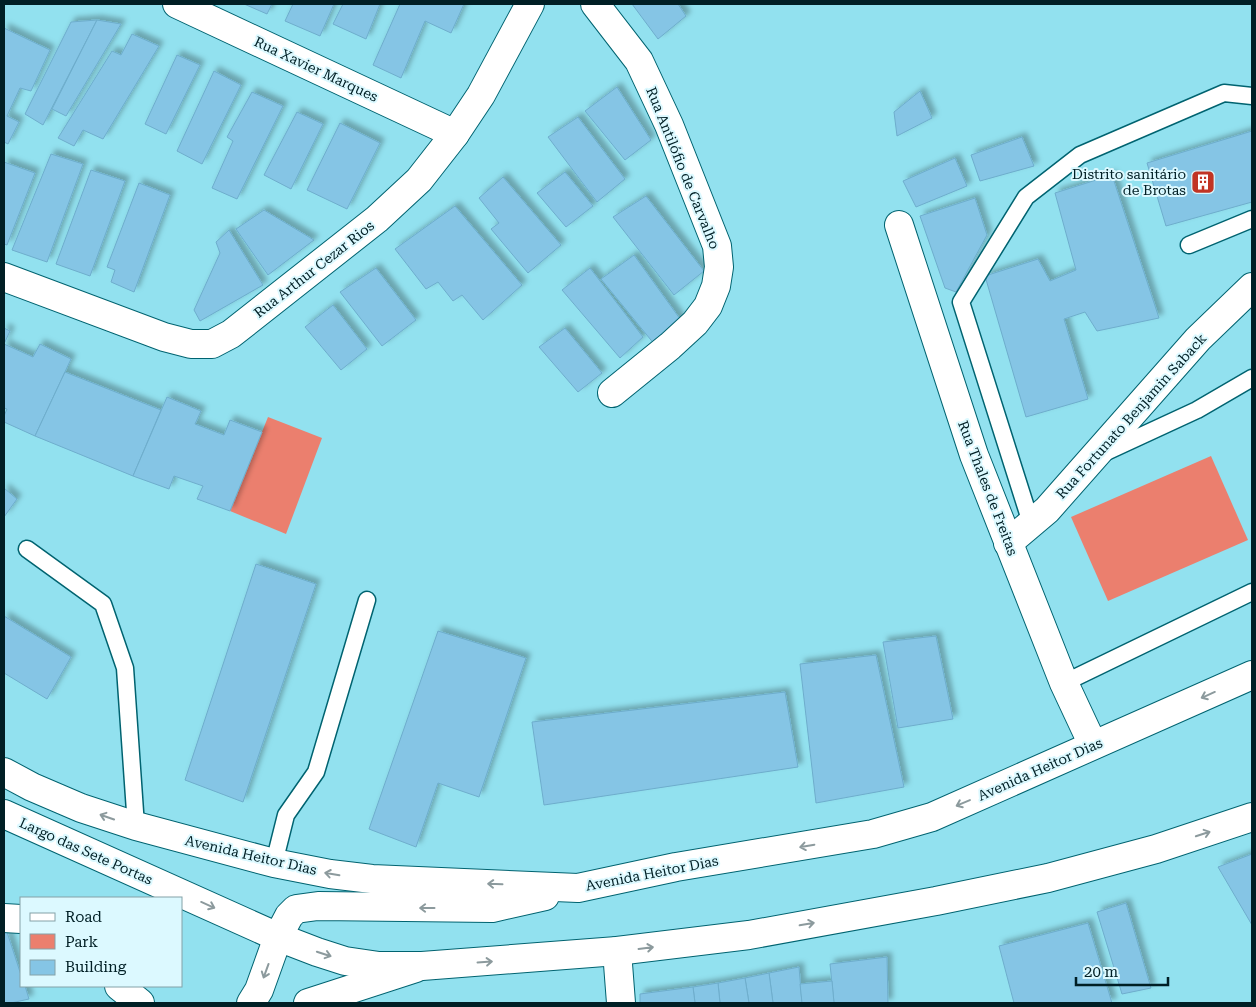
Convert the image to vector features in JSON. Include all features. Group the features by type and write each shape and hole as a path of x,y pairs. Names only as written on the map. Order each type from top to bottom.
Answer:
{"main road":[{"name":"Rua Xavier Marques","path":"177,4 455,134"},
{"name":"Rua Arthur Cezar Rios","path":"4,277 164,337 190,344 212,344 231,334 377,219 419,180 455,134 480,95 530,4"},
{"name":"Rua Antilófio de Carvalho","path":"595,4 639,61 669,124 717,246 719,267 716,286 708,306 695,323 612,393"},
{"name":"Rua Thales de Freitas","path":"899,226 974,455 1064,683 1093,745"},
{"name":"Rua Fortunato Benjamin Saback","path":"1008,543 1047,510 1095,458 1198,339 1252,287"},
{"name":"Avenida Heitor Dias","path":"4,772 32,787 81,808 136,826 274,863 330,874 372,879 578,888 676,867 873,834 932,817 1252,675"},
{"name":"Largo das Sete Portas","path":"4,814 278,937"},
{"path":"278,937 317,952 345,960 379,966 422,966 616,951 749,935 936,901 1048,878 1156,849 1252,817"},
{"path":"251,1003 259,990 278,937 289,916 296,909 318,906 492,908 578,888"},
{"path":"4,918 20,919"},
{"path":"616,951 621,1003"},
{"path":"308,1003 422,966"},
{"path":"120,987 140,1003"}],"lane":[{"path":"1031,523 961,302 1026,197 1080,156 1224,94 1252,96"},
{"path":"1189,245 1252,219"},
{"path":"1095,458 1197,410 1252,378"},
{"path":"28,549 103,604 125,668 136,826"},
{"path":"1064,683 1252,592"},
{"path":"274,863 286,816 316,772 367,600"}],"green space":[{"path":"268,417 322,438 286,534 230,511"},
{"path":"1211,456 1248,540 1108,601 1071,517"}],"building":[{"path":"244,4 272,4 267,14"},
{"path":"293,4 334,4 320,36 285,21"},
{"path":"343,4 380,4 366,39 333,24"},
{"path":"400,4 464,4 451,33 425,21 401,78 373,65"},
{"path":"632,4 678,4 686,16 658,39"},
{"path":"97,20 43,125 25,114 71,22"},
{"path":"97,20 121,24 66,116 52,109"},
{"path":"4,28 50,50 31,91 20,88 7,116 19,122 8,144 4,142"},
{"path":"132,34 159,46 103,139 83,130 74,146 58,138 112,51 121,55"},
{"path":"177,55 200,65 166,134 145,124"},
{"path":"214,71 241,85 202,164 177,151"},
{"path":"617,87 651,140 625,160 585,111"},
{"path":"920,91 932,118 897,136 894,112"},
{"path":"252,92 283,106 237,199 212,188 233,141 227,137"},
{"path":"297,112 323,124 291,189 264,175"},
{"path":"578,117 625,179 597,202 548,137"},
{"path":"340,123 380,143 347,209 307,190"},
{"name":"Distrito sanitário de Brotas","path":"1252,131 1252,202 1166,226 1147,163"},
{"path":"1022,137 1034,166 980,181 971,155"},
{"path":"51,154 83,164 47,262 12,250"},
{"path":"955,158 967,186 916,207 903,181"},
{"path":"4,162 35,173 7,245 4,244"},
{"path":"91,170 125,181 90,276 56,264"},
{"path":"565,172 593,206 566,227 537,193"},
{"path":"1112,175 1159,318 1097,331 1085,312 1064,319 1088,399 1026,417 985,276 1038,259 1050,281 1076,270 1055,193"},
{"path":"503,177 561,245 528,273 491,229 499,223 479,198"},
{"path":"139,183 170,195 134,292 111,282 115,270 107,267"},
{"path":"646,196 704,271 674,295 613,217"},
{"path":"975,198 987,235 956,292 945,288 920,216"},
{"path":"455,206 522,285 483,320 462,295 453,301 438,282 426,289 395,249"},
{"path":"264,210 314,240 268,275 236,229"},
{"path":"229,230 263,285 200,321 194,310 220,253 216,242"},
{"path":"634,255 683,323 655,345 601,279"},
{"path":"376,268 416,320 382,346 340,292"},
{"path":"590,268 643,337 620,358 562,290"},
{"path":"333,305 367,349 341,370 305,327"},
{"path":"4,328 10,331 4,344"},
{"path":"565,328 602,373 578,392 539,347"},
{"path":"4,344 33,357 40,344 71,359 35,436 4,422 7,409 4,408"},
{"path":"65,372 161,410 133,476 35,436"},
{"path":"167,397 201,411 195,424 224,435 230,420 262,432 230,511 197,499 203,486 174,476 169,489 133,476"},
{"path":"4,488 17,499 4,517"},
{"path":"256,564 316,584 243,802 185,780"},
{"path":"4,616 71,657 47,699 4,673"},
{"path":"438,631 526,658 479,797 438,783 416,847 369,829"},
{"path":"936,636 953,719 898,728 883,642"},
{"path":"876,655 904,787 816,803 800,664"},
{"path":"785,692 798,767 544,805 532,722"},
{"path":"1252,854 1252,925 1218,867"},
{"path":"1126,903 1151,988 1122,994 1097,912"},
{"path":"1088,923 1112,1003 1014,1003 999,946"},
{"path":"6,929 20,972 20,987 25,987 29,999 4,1003 4,930"},
{"path":"887,957 888,1003 834,1003 830,964"},
{"path":"799,967 802,1003 773,1003 769,973"},
{"path":"769,973 773,1003 749,1003 745,978"},
{"path":"745,978 749,1003 720,1003 718,983"},
{"path":"832,981 834,1003 802,1003 800,984"},
{"path":"718,983 720,1003 695,1003 693,987"},
{"path":"693,987 695,1003 640,1003 640,994"}],"place":[{"name":"Distrito sanitário de Brotas","path":"1203,182"}]}
